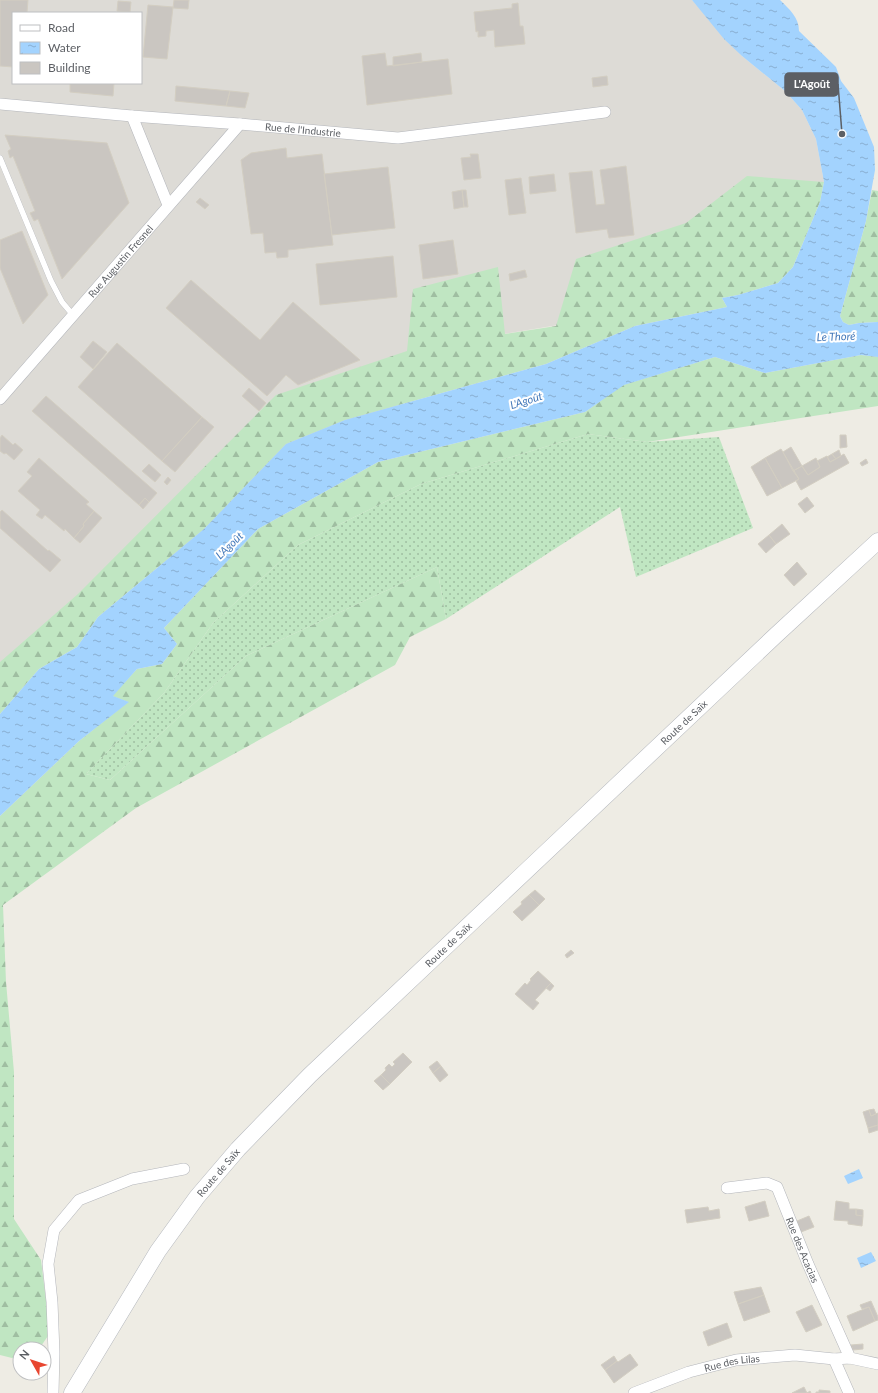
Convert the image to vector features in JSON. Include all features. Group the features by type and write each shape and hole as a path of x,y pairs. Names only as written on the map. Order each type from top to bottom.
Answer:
{"street":[{"name":"Rue de l'Industrie","path":"0,104 398,138 605,112"},
{"path":"132,116 168,205"},
{"name":"Rue Augustin Fresnel","path":"0,399 240,124"},
{"name":"Route de Saïx","path":"72,1393 126,1301 158,1251 198,1197 238,1149 310,1075 775,636 878,541"},
{"path":"53,1393 54,1353 52,1302 48,1264 54,1230 79,1200 132,1179 184,1169"},
{"name":"Rue des Acacias","path":"727,1188 767,1183 777,1187 808,1264 850,1358"},
{"name":"Rue des Lilas","path":"634,1393 689,1372 736,1360 795,1355 834,1359 850,1358 878,1364"},
{"path":"834,1359 849,1393"}],"lane":[{"path":"0,158 51,281 62,302 73,315"}],"shaded area":[{"path":"0,0 692,0 742,56 785,91 802,110 816,139 824,182 722,298 504,334 0,673"}],"green space":[{"path":"747,176 824,182 820,202 793,267 778,283 738,295 722,298 727,307 635,326 546,364 345,420 286,444 204,529 98,617 77,647 39,669 0,714 0,662 78,594 276,395 407,351 413,289 498,267 505,334 556,326 576,259 686,223"},
{"path":"872,190 878,191 878,322 849,325 843,322 840,316 866,221"},
{"path":"861,355 878,357 878,406 647,442 588,434 421,484 298,545 213,623 164,693 86,774 110,780 246,656 437,567 446,619 410,637 395,665 136,808 3,905 6,982 14,1072 14,1219 41,1260 50,1333 44,1341 12,1341 12,1358 0,1355 0,816 79,741 128,702 112,696 137,669 162,664 177,644 164,628 258,529 378,462 585,412 623,385 715,357 765,373"},
{"path":"588,434 647,442 719,437 753,528 636,577 620,507 446,619 437,567 246,656 110,780 86,774 164,693 213,623 298,545 421,484"}],"water":[{"name":"Le Thoré","path":"692,0 780,0 795,17 799,26 799,31 836,67 841,81 854,98 874,147 875,170 866,221 840,316 843,322 849,325 878,322 878,357 861,355 765,373 715,357 624,385 585,412 378,462 258,529 164,628 177,644 162,664 137,669 113,696 129,702 79,741 0,816 0,714 39,669 77,647 98,617 204,529 286,444 345,420 546,364 635,326 727,307 722,298 738,295 778,283 793,267 820,202 824,182 816,139 802,110 785,91 742,56 724,39"},
{"path":"859,1169 863,1178 848,1184 844,1176"},
{"path":"871,1252 876,1261 861,1268 857,1258"}],"building":[{"path":"0,0 28,0 27,12 12,12 12,67 0,66"},
{"path":"174,0 189,0 188,9 173,8"},
{"path":"118,1 131,2 130,12 117,11"},
{"path":"518,3 520,26 523,26 525,44 495,47 494,30 486,31 486,36 478,37 474,12 512,8 512,4"},
{"path":"148,5 173,7 167,59 143,57"},
{"path":"385,53 387,66 448,59 452,94 367,105 362,56"},
{"path":"421,53 422,62 393,66 393,57"},
{"path":"607,76 608,85 593,87 592,78"},
{"path":"70,84 114,84 113,96 70,92"},
{"path":"176,86 230,91 226,106 175,101"},
{"path":"230,91 249,93 245,108 226,106"},
{"path":"5,135 107,143 129,203 62,279 38,219 34,221 30,213 35,211 13,156 10,158 8,151 11,149"},
{"path":"286,148 287,158 322,154 333,245 288,250 288,257 277,258 276,252 265,253 263,233 251,234 241,160 251,153"},
{"path":"470,154 478,154 481,178 464,180 461,158 471,157"},
{"path":"626,166 634,235 609,238 607,229 576,233 569,173 592,171 596,205 605,204 600,170"},
{"path":"388,167 395,228 332,235 324,174"},
{"path":"554,174 556,191 530,194 529,177"},
{"path":"521,178 526,213 509,215 505,180"},
{"path":"462,190 464,207 454,209 452,192"},
{"path":"462,190 466,190 468,207 464,207"},
{"path":"200,198 209,205 205,209 196,202"},
{"path":"22,231 48,295 23,324 0,268 0,240"},
{"path":"453,240 458,274 423,279 419,245"},
{"path":"393,256 397,297 320,305 316,264"},
{"path":"525,270 527,277 510,281 509,274"},
{"path":"191,280 260,340 293,302 360,360 298,385 286,375 267,396 166,308"},
{"path":"93,341 107,352 93,369 80,357"},
{"path":"117,343 202,417 162,461 78,387"},
{"path":"249,388 266,403 259,411 242,396"},
{"path":"46,396 157,493 149,502 145,498 139,505 32,411"},
{"path":"202,417 214,427 175,472 162,461"},
{"path":"2,435 13,445 15,443 23,450 14,460 6,453 4,454 0,451 0,438"},
{"path":"840,435 846,435 847,447 840,448"},
{"path":"791,447 802,466 793,471 783,452"},
{"path":"781,449 799,479 782,488 765,458"},
{"path":"839,450 841,456 836,459 832,454"},
{"path":"832,454 836,459 830,462 827,457"},
{"path":"844,454 849,463 801,490 796,481 799,479 793,471 802,466 808,475 820,467 817,461 827,456 830,462"},
{"path":"39,458 89,502 86,504 94,511 74,538 65,529 64,531 45,515 42,519 36,515 40,510 18,491 32,476 27,472"},
{"path":"765,458 782,488 767,496 751,467"},
{"path":"816,458 820,467 808,475 802,466"},
{"path":"866,459 868,463 862,466 860,463"},
{"path":"149,464 161,475 155,482 142,471"},
{"path":"168,477 171,480 167,485 164,482"},
{"path":"807,497 814,506 805,513 798,504"},
{"path":"145,498 149,502 143,509 139,505"},
{"path":"2,510 48,551 49,550 61,560 50,572 0,528 0,512"},
{"path":"94,511 102,518 80,543 74,538"},
{"path":"782,524 790,534 776,544 769,535"},
{"path":"769,535 776,544 766,553 758,544"},
{"path":"797,562 807,574 794,586 784,575"},
{"path":"535,890 545,899 539,905 529,895"},
{"path":"529,895 539,905 522,921 513,912"},
{"path":"571,950 574,953 567,958 565,955"},
{"path":"538,971 551,983 535,1000 539,1003 533,1010 515,994 525,983 527,985 531,980 530,979"},
{"path":"551,983 554,986 550,991 546,988"},
{"path":"403,1053 412,1062 390,1084 381,1075 389,1064 392,1067 395,1064 393,1062"},
{"path":"437,1061 441,1066 433,1073 429,1067"},
{"path":"441,1066 448,1075 440,1082 433,1073"},
{"path":"381,1075 390,1084 383,1090 374,1081"},
{"path":"874,1109 876,1114 871,1116 869,1110"},
{"path":"869,1110 871,1116 878,1113 878,1125 868,1128 863,1112"},
{"path":"878,1125 878,1130 869,1133 868,1128"},
{"path":"765,1201 769,1216 749,1221 745,1207"},
{"path":"836,1201 849,1203 849,1209 856,1209 856,1215 863,1216 862,1226 848,1224 848,1221 834,1220"},
{"path":"708,1207 709,1211 719,1209 720,1218 687,1223 685,1210"},
{"path":"856,1209 863,1210 863,1216 856,1215"},
{"path":"809,1216 814,1227 801,1232 797,1221"},
{"path":"761,1287 764,1295 738,1304 734,1292"},
{"path":"764,1295 770,1312 744,1321 738,1304"},
{"path":"871,1301 878,1317 878,1320 875,1321 869,1307 862,1309 860,1305"},
{"path":"812,1305 822,1325 806,1332 796,1312"},
{"path":"869,1307 875,1321 853,1331 847,1316"},
{"path":"727,1323 732,1337 708,1346 703,1332"},
{"path":"863,1344 863,1349 853,1350 851,1345"},
{"path":"630,1354 638,1365 614,1383 605,1370"},
{"path":"614,1356 617,1361 605,1370 601,1365"},
{"path":"804,1387 807,1393 792,1393"},
{"path":"819,1390 830,1391 830,1393 816,1393 819,1392"}],"place":[{"name":"L'Agoût","path":"842,134"}]}
